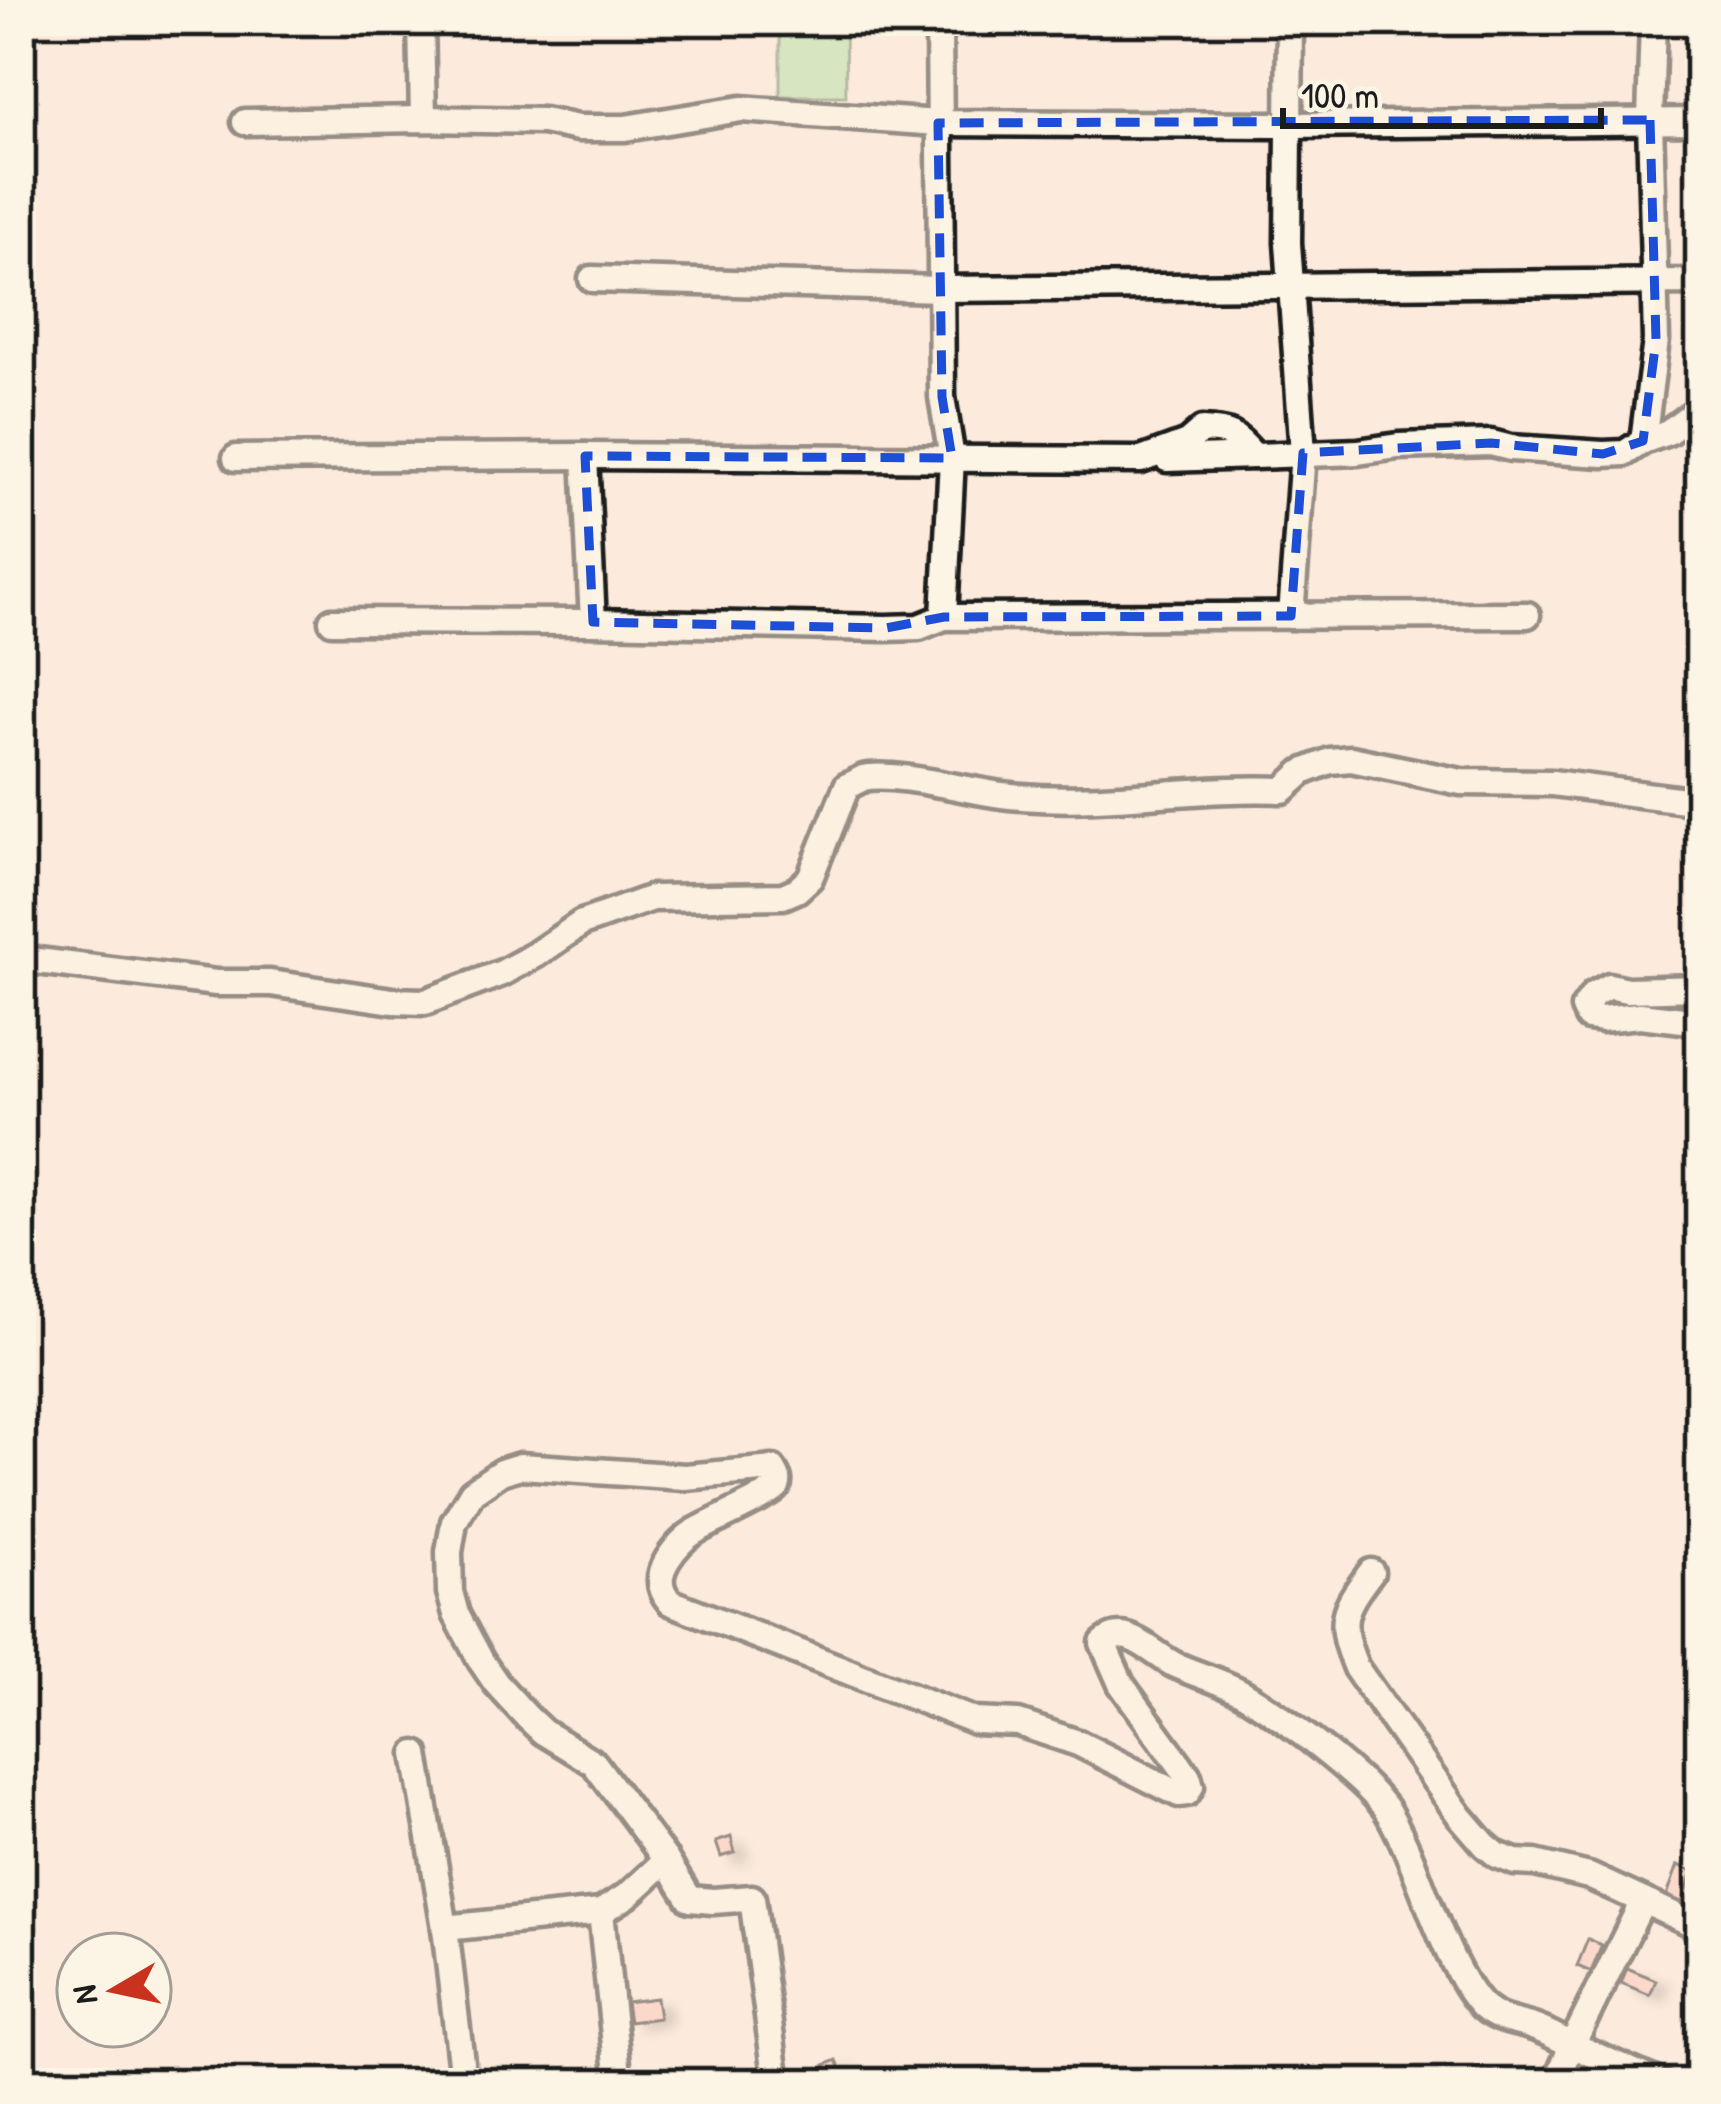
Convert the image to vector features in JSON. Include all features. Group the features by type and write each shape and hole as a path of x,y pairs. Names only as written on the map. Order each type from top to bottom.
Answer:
{"street":[{"path":"421,21 423,119"},
{"path":"940,21 942,397 952,458 944,617"},
{"path":"1290,21 1288,243 1303,453 1291,616"},
{"path":"1643,441 1656,340 1650,120 1653,21"},
{"path":"245,122 423,119 625,128 741,109 938,123 1700,121"},
{"path":"592,279 941,289 1700,282"},
{"path":"236,458 1141,460 1187,443 1202,430 1227,430 1254,456 1491,443 1603,454 1625,453 1668,432 1700,408"},
{"path":"585,456 592,622"},
{"path":"332,621 886,628 919,627 944,617 1527,615"},
{"path":"21,959 425,1002 502,973 581,923 652,898 783,896 797,890 810,878 847,786 863,778 884,777 1006,796 1108,799 1240,788 1283,790 1303,772 1351,759 1461,782 1552,784 1700,802"},
{"path":"1700,988 1627,990 1609,986 1594,994 1584,1008 1588,1017 1601,1019 1640,1016 1700,1022"},
{"path":"777,2083 752,1898 690,1899 594,1763 543,1732 496,1683 456,1614 448,1573 454,1522 472,1492 501,1472 547,1466 686,1477 773,1469 778,1477 772,1494 692,1533 675,1548 661,1570 663,1593 670,1602 975,1721 1018,1724 1078,1743 1179,1794 1187,1793 1191,1786 1188,1776 1120,1684 1103,1643 1119,1634 1129,1637 1174,1664 1244,1694 1329,1757 1386,1810 1455,1964 1484,2007 1502,2020 1534,2027 1660,2083"},
{"path":"1371,1572 1344,1613 1347,1645 1356,1668 1460,1816 1497,1856 1588,1876 1700,1927"},
{"path":"416,1754 445,1928 460,2083"},
{"path":"445,1928 601,1912 666,1860"},
{"path":"1556,2083 1643,1900"},
{"path":"601,1912 619,2083"}],"highlighted area":[{"path":"1650,120 1656,340 1643,441 1603,454 1491,443 1303,453 1291,616 944,617 886,628 593,622 585,456 952,458 942,397 938,123"}],"green space":[{"path":"780,21 845,21 846,96 780,96"}],"building":[{"path":"731,1837 735,1853 721,1857 716,1842"},
{"path":"1678,1865 1693,1871 1682,1903 1666,1898"},
{"path":"1588,1939 1602,1945 1591,1972 1577,1966"},
{"path":"1627,1968 1656,1980 1650,1995 1621,1983"},
{"path":"656,1998 659,2018 629,2022 626,2002"},
{"path":"837,2060 847,2083 833,2083 825,2065"},
{"path":"1483,2068 1503,2074 1501,2083 1479,2080"}]}
